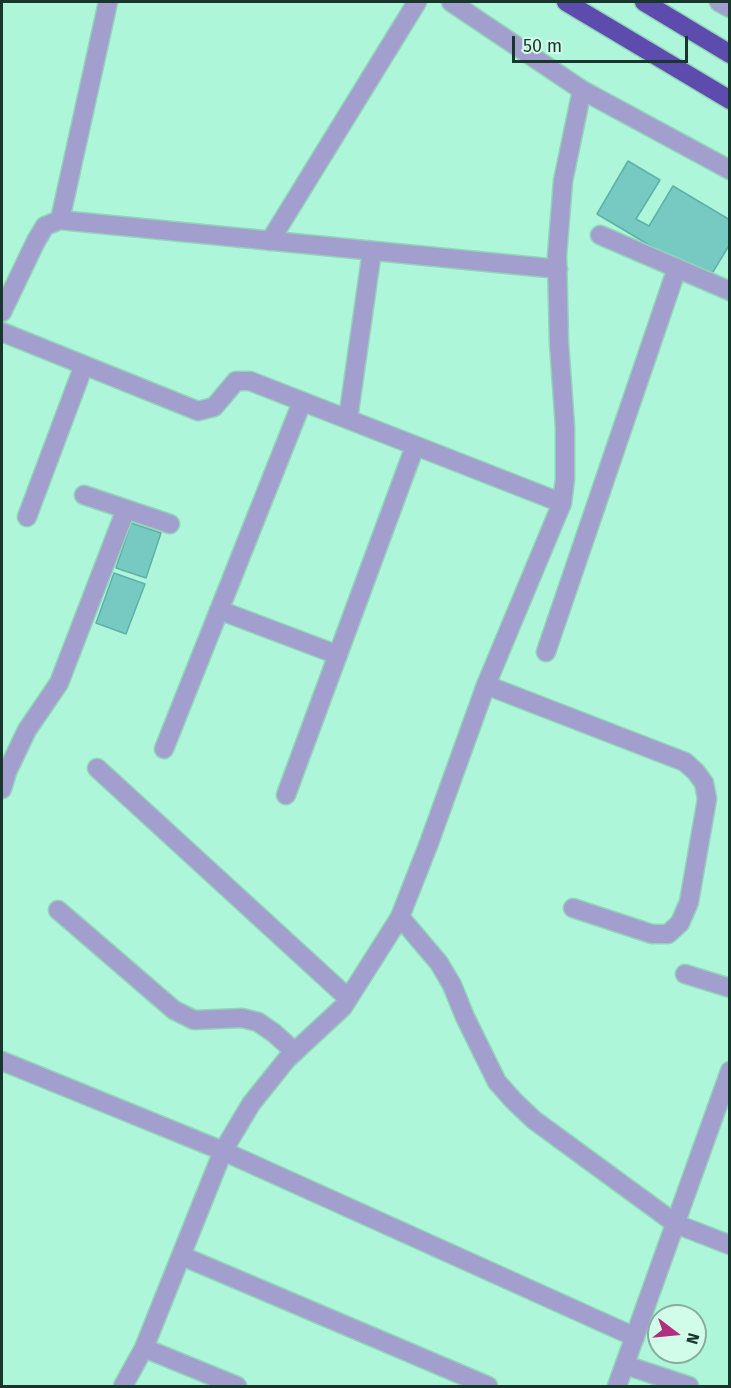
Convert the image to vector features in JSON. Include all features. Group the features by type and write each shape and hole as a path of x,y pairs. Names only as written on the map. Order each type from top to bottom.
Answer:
{"highway":[{"path":"566,2 729,100"},
{"path":"644,2 729,54"}],"street":[{"path":"60,220 108,2"},
{"path":"270,241 417,2"},
{"path":"451,2 582,90 729,170"},
{"path":"719,2 729,8"},
{"path":"123,1386 144,1348 224,1151 251,1104 294,1052 343,1007 400,917 486,685 562,503 565,479 565,427 559,343 558,269 564,181 582,90"},
{"path":"2,312 45,226 60,220 558,269"},
{"path":"600,236 729,291"},
{"path":"348,419 372,250"},
{"path":"546,652 677,268"},
{"path":"2,332 198,411 214,407 236,381 250,381 562,503"},
{"path":"27,517 84,365"},
{"path":"164,749 302,402"},
{"path":"286,795 415,446"},
{"path":"84,495 170,524"},
{"path":"2,789 6,761 59,683 126,509"},
{"path":"219,610 338,655"},
{"path":"486,685 685,762 704,783 707,799 689,902 680,924 668,934 652,934 573,908"},
{"path":"97,768 348,998"},
{"path":"58,910 174,1010 194,1020 242,1018 258,1022 294,1052"},
{"path":"400,917 439,963 452,984 465,1017 497,1082 514,1101 534,1120 676,1224 729,1245"},
{"path":"685,974 729,988"},
{"path":"2,1061 224,1151 635,1337"},
{"path":"617,1386 729,1071"},
{"path":"182,1256 488,1386"},
{"path":"144,1348 237,1386"},
{"path":"625,1365 689,1386"}],"building":[{"path":"628,161 660,180 636,219 649,226 673,186 730,220 730,244 708,280 597,214"},
{"path":"131,523 161,533 146,578 116,568"},
{"path":"114,573 145,584 126,634 96,623"}]}
